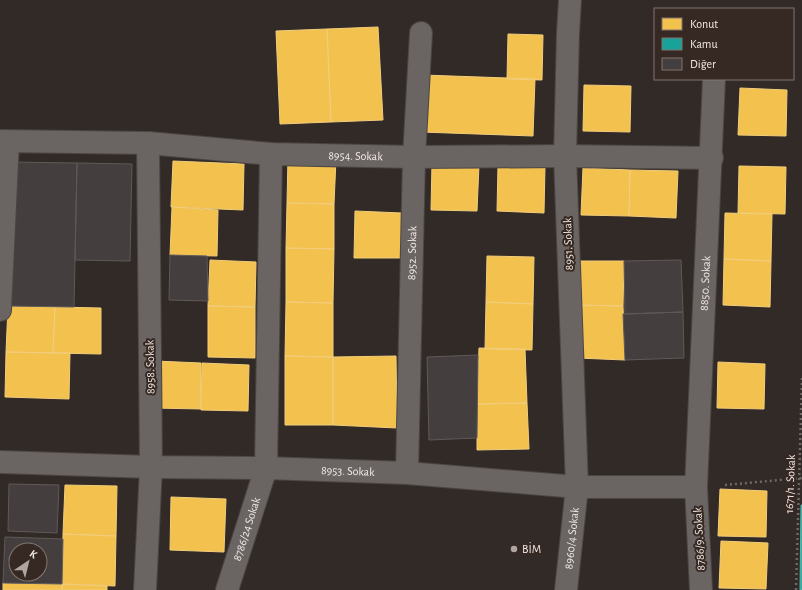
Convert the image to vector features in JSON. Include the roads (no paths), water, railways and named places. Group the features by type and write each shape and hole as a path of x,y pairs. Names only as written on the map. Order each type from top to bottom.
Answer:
{"street":[{"name":"8951. Sokak","path":"570,0 565,156 577,487"},
{"name":"8952. Sokak","path":"407,473 414,157 421,33"},
{"name":"8850. Sokak","path":"696,487 712,158 714,80"},
{"name":"8954. Sokak","path":"4,142 148,143 271,154 414,157 565,156 712,158"},
{"path":"0,310 4,142"},
{"name":"8958. Sokak","path":"145,590 151,468 148,143"},
{"name":"8786/24 Sokak","path":"227,590 266,468 271,154"},
{"name":"8953. Sokak","path":"0,462 151,468 266,468 407,473 577,487 696,487"},
{"name":"8960/4 Sokak","path":"566,590 577,487"},
{"name":"8786/9. Sokak","path":"696,487 701,590"}],"place":[{"name":"BİM","path":"514,549"}]}
